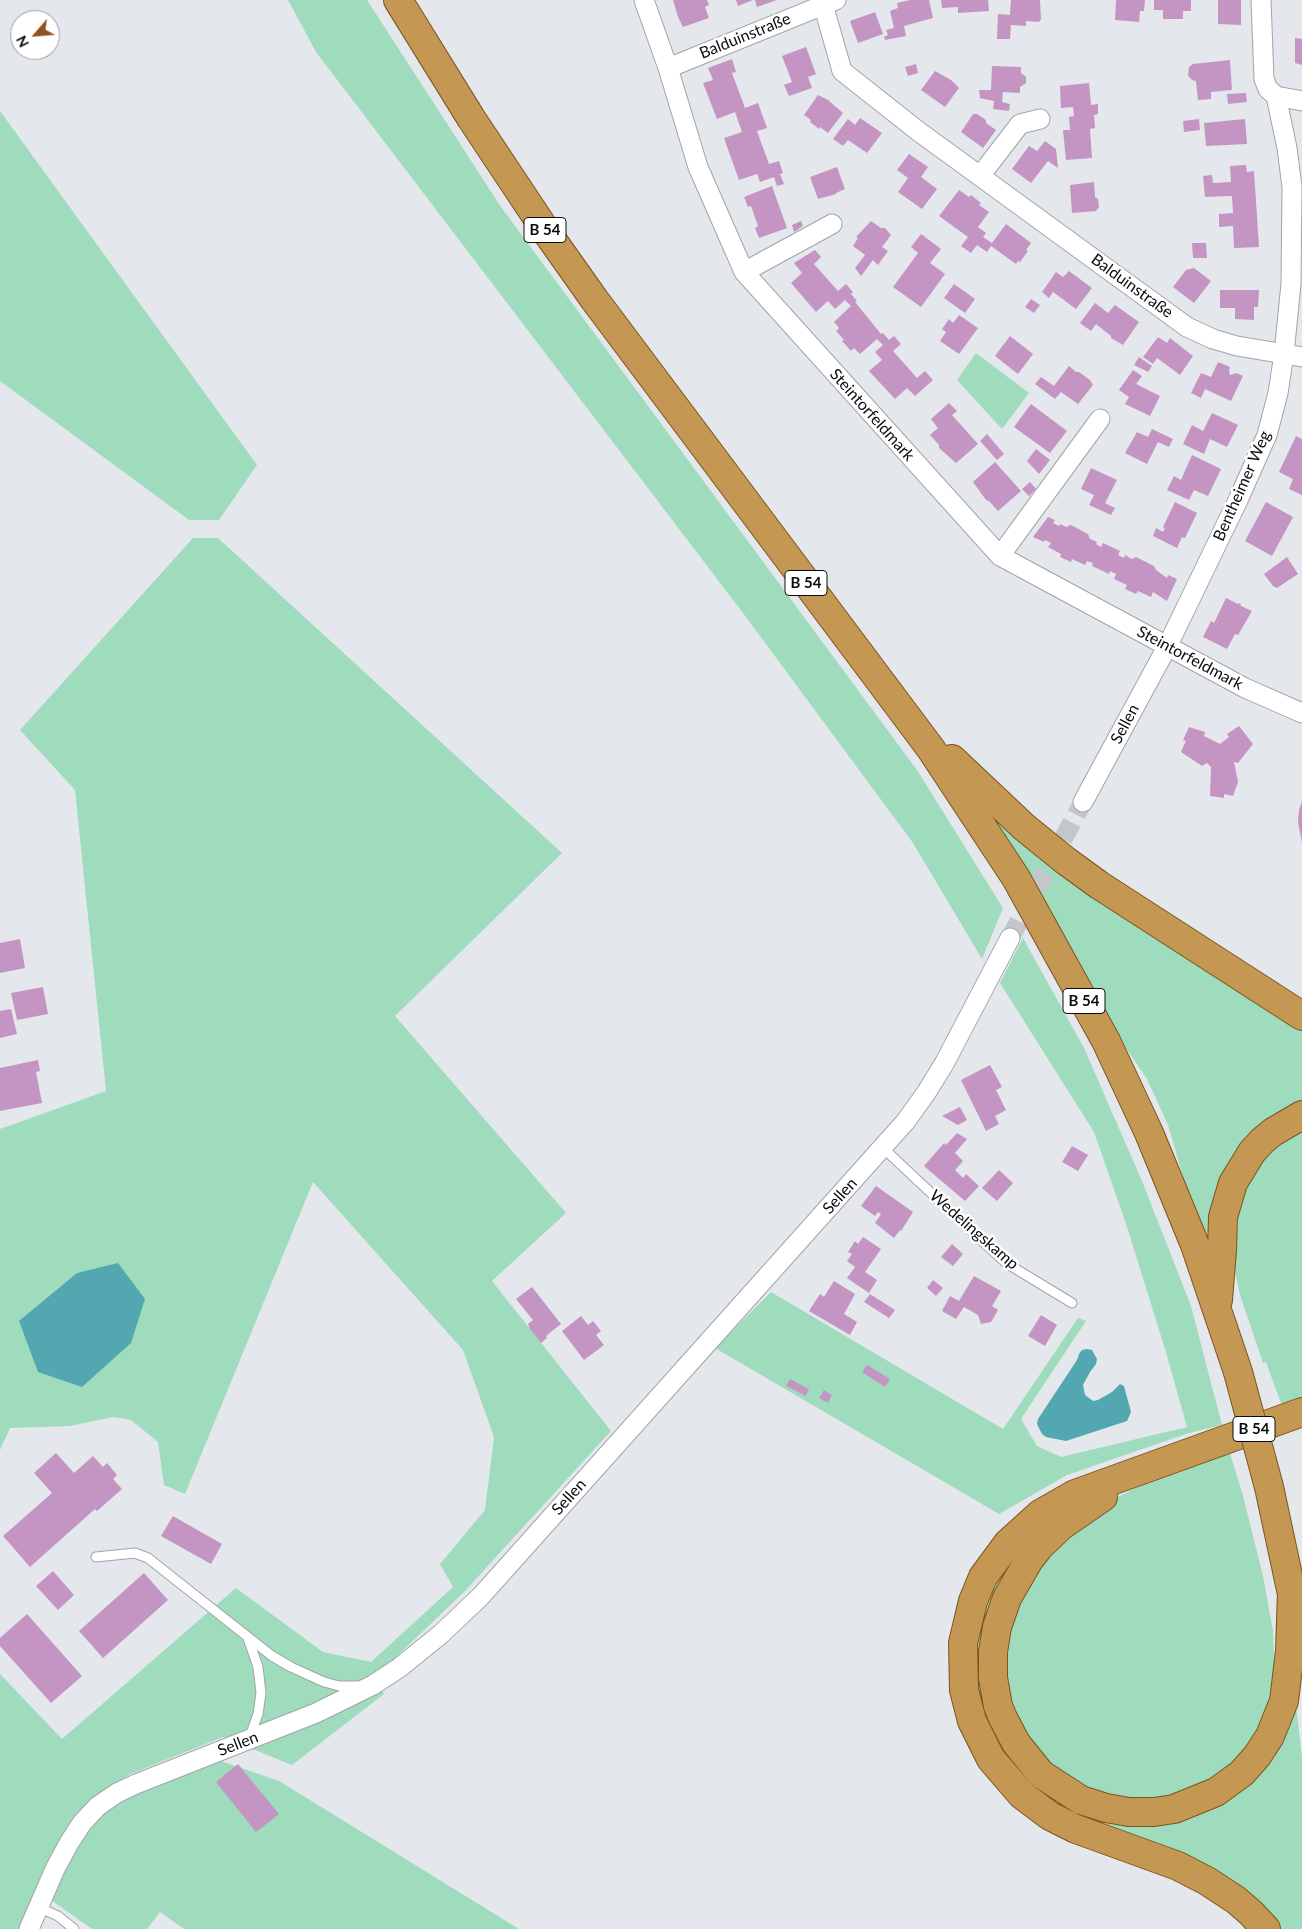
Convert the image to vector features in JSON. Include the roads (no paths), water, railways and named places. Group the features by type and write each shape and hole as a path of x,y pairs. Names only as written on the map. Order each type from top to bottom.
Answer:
{"highway":[{"name":"B 54","path":"398,0 439,68 514,184 594,299 948,772 1016,878 1106,1041 1130,1089 1189,1230 1238,1372 1269,1487 1292,1591 1302,1652"},
{"path":"907,716 1024,826 1066,861 1099,886 1302,1016"},
{"path":"1217,1309 1223,1216 1233,1183 1252,1152 1262,1142 1278,1128 1302,1115"},
{"path":"1266,1929 1236,1900 1207,1880 1178,1866 1076,1829 1050,1816 1010,1782 991,1759 978,1735 968,1707 963,1674 965,1631 978,1589 999,1554 1027,1524 1040,1514 1075,1494 1302,1412"},
{"path":"1151,1468 1083,1510 1050,1536 1039,1547 1019,1574 1001,1615 993,1652 995,1692 1002,1718 1008,1730 1023,1754 1041,1774 1081,1800 1106,1808 1141,1813 1174,1809 1204,1798 1226,1786 1242,1773 1257,1756 1270,1736 1279,1715 1286,1686 1290,1651 1292,1591"}],"street":[{"name":"Steintorfeldmark","path":"644,0 668,68 698,167 744,272 1000,556 1245,688 1302,713"},
{"name":"Bentheimer Weg","path":"1168,645 1257,461 1267,435 1278,393 1293,356 1291,284 1297,230 1292,186 1276,96 1268,89 1264,79 1261,0"},
{"name":"Balduinstraße","path":"668,68 830,2 842,71 918,131 1187,327 1213,339 1293,356"},
{"path":"1276,96 1302,101"},
{"path":"980,176 1020,124 1040,119"},
{"path":"744,272 832,224"},
{"path":"1000,556 1100,419"},
{"name":"Sellen","path":"1083,802 1168,645"},
{"name":"Sellen","path":"29,1929 69,1843 82,1823 98,1806 117,1793 136,1784 323,1710 373,1686 441,1634 481,1596 906,1121 935,1078 1010,938"}],"lane":[{"name":"Wedelingskamp","path":"883,1148 1006,1264 1072,1303"},
{"path":"96,1557 135,1553 148,1558 248,1638 272,1656 291,1667 324,1682 339,1686 373,1686"},
{"path":"248,1638 258,1667 261,1693 258,1714 249,1740"},
{"path":"38,1907 58,1916 74,1929"}],"water":[{"path":"118,1263 145,1299 131,1343 82,1387 38,1372 19,1321 77,1273"},
{"path":"1082,1350 1092,1350 1097,1359 1083,1385 1085,1395 1093,1401 1098,1400 1112,1392 1120,1384 1124,1386 1131,1412 1127,1421 1066,1441 1046,1437 1042,1434 1037,1424 1038,1419 1077,1360 1079,1354"}],"tunnel":[{"path":"1010,938 1083,802"}]}
